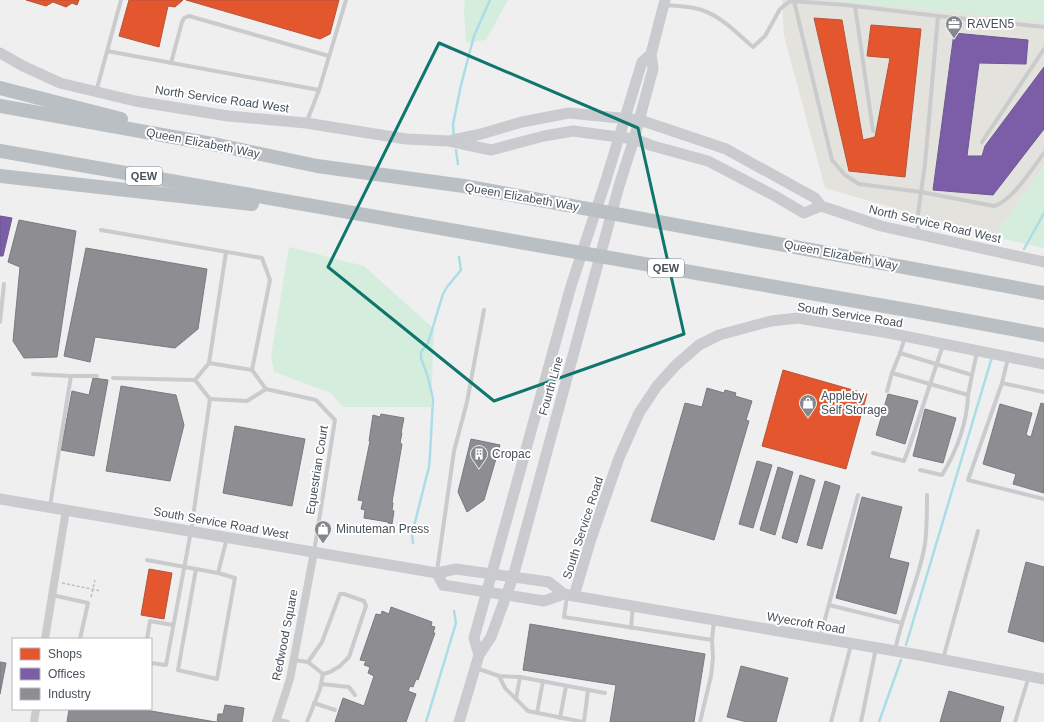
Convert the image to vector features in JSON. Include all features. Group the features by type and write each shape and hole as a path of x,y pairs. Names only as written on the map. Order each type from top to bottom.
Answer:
{"highway":[{"path":"0,88 218,145"},
{"name":"Queen Elizabeth Way","path":"0,106 218,145 317,166 464,186 1044,293"},
{"name":"QEW","path":"0,151 1044,335"},
{"path":"0,176 249,204 288,202"}],"street":[{"path":"651,54 664,2"},
{"name":"North Service Road West","path":"0,53 23,66 60,83 135,101 228,116 306,123 406,139 448,141 491,150 544,136 573,131 634,139 653,146 708,161 804,213 821,206"},
{"name":"Fourth Line","path":"479,655 474,638 571,286 606,180 642,62 651,54"},
{"name":"Fourth Line","path":"459,722 479,655 492,637 513,577 619,186 640,120 653,69 651,54"},
{"name":"North Service Road West","path":"448,141 481,134 522,122 570,113 640,120 726,150 815,198 821,206 881,226 1044,262"},
{"name":"South Service Road","path":"568,595 590,542 619,458 639,413 657,386 676,366 699,345 719,334 771,321 798,318 1044,364"},
{"name":"South Service Road West","path":"0,499 437,573 456,569 513,577"},
{"path":"45,638 66,510"},
{"name":"Redwood Square","path":"276,720 290,678 314,552"},
{"path":"437,573 443,585 487,592"},
{"name":"Wyecroft Road","path":"513,577 549,582 568,595"},
{"name":"Wyecroft Road","path":"487,592 544,601 568,595 895,651 1044,679"},
{"path":"34,722 36,710"}],"lane":[{"path":"96,92 121,0"},
{"path":"306,123 319,90 346,0"},
{"path":"664,2 703,10 722,20 753,47 765,36 780,9 790,1 855,6 1044,27"},
{"path":"794,1 832,160 845,175 859,184 921,192 994,206 1001,204 1009,197 1044,153"},
{"path":"855,6 873,131"},
{"path":"171,63 182,22 184,18 189,16 329,56"},
{"path":"920,234 917,221 925,164 938,16"},
{"path":"982,142 1044,49"},
{"path":"107,51 319,90"},
{"path":"100,230 262,258 270,280 252,370"},
{"path":"195,380 209,363 226,252"},
{"path":"0,322 4,284"},
{"path":"437,573 454,451 467,402 484,310"},
{"path":"887,391 905,337"},
{"path":"874,453 904,461 910,448 943,344"},
{"path":"920,470 942,475 953,458 968,410 968,395 977,351"},
{"path":"900,353 972,375"},
{"path":"1008,357 1002,383 968,480 1044,499"},
{"path":"209,363 252,370 266,389 247,400 210,399"},
{"path":"892,373 968,395"},
{"path":"33,374 97,376"},
{"path":"50,507 72,376"},
{"path":"113,378 195,380"},
{"path":"152,663 166,665 191,531 210,399 195,380"},
{"path":"1002,383 1044,392"},
{"name":"Equestrian Court","path":"266,389 316,400 335,420 314,552"},
{"path":"820,638 858,495"},
{"path":"895,651 925,543 927,495"},
{"path":"943,660 978,531"},
{"path":"218,573 227,538"},
{"path":"147,560 184,565 218,573 235,578 217,679 178,670 196,568"},
{"path":"308,662 322,642 340,594 364,601 366,606 348,657 340,666 323,674"},
{"path":"52,595 88,603 80,638"},
{"path":"568,595 564,618 712,640"},
{"path":"829,605 902,623"},
{"path":"631,628 634,606"},
{"path":"700,722 711,676 714,620"},
{"path":"147,638 150,621 173,625"},
{"path":"831,722 851,644"},
{"path":"861,722 876,648"},
{"path":"293,660 308,662 323,674"},
{"path":"475,668 499,676 520,677 605,693"},
{"path":"307,722 321,684 323,674"},
{"path":"499,676 504,688 528,711 584,722 588,690"},
{"path":"1015,722 1029,676"},
{"path":"516,699 520,677"},
{"path":"537,713 542,682"},
{"path":"321,684 349,687 355,695"},
{"path":"560,718 566,686"},
{"path":"314,703 335,710"},
{"path":"276,720 288,722"}],"path":[{"path":"88,603 95,580"},
{"path":"54,582 101,592"}],"highlighted area":[{"path":"439,43 638,128 684,334 494,401 328,267"}],"shaded area":[{"path":"782,0 834,0 1044,21 1044,166 994,237 825,188 784,36"}],"green space":[{"path":"465,0 508,0 486,40 466,43 464,11"},
{"path":"834,0 1044,0 1044,21"},
{"path":"1044,166 1044,248 994,237"},
{"path":"289,247 364,266 434,329 431,407 343,407 331,393 274,372 271,356"}],"building: Shops":[{"path":"26,0 79,0 77,5 72,3 66,7 53,2 46,6"},
{"path":"129,0 183,0 175,7 168,6 159,47 119,36"},
{"path":"186,0 339,0 330,34 320,39"},
{"path":"814,18 842,20 863,140 875,137 890,58 867,56 871,25 921,29 905,177 849,171"},
{"path":"783,370 867,394 846,469 762,446"},
{"path":"149,569 172,573 164,619 141,615"}],"building: Offices":[{"path":"954,33 1028,40 1026,64 979,63 967,156 982,156 985,146 1044,67 1044,129 993,195 933,190"},
{"path":"0,216 12,218 3,256 0,256"}],"building: Industry":[{"path":"19,220 76,231 57,357 24,358 13,341 20,267 8,262"},
{"path":"86,248 207,269 198,329 175,348 95,337 90,362 64,356"},
{"path":"93,378 108,380 94,456 61,450 72,391 89,395"},
{"path":"121,386 176,395 184,425 170,481 106,471"},
{"path":"707,388 724,393 725,390 736,393 735,396 752,401 746,420 749,421 714,540 651,521 685,403 702,407"},
{"path":"888,394 918,401 905,444 876,435"},
{"path":"1041,403 1044,404 1044,493 1013,484 1016,474 983,464 1000,404 1032,413 1026,435 1031,437"},
{"path":"925,409 956,418 943,463 913,456"},
{"path":"381,414 404,418 400,443 402,444 392,502 392,510 394,511 392,524 364,518 365,510 361,509 363,501 358,500 370,441 373,415 380,417"},
{"path":"235,426 305,439 292,506 223,493"},
{"name":"Cropac","path":"471,439 500,445 484,500 467,512 458,492"},
{"path":"757,461 772,465 753,528 739,524"},
{"path":"778,467 793,472 775,535 760,530"},
{"path":"800,475 815,480 797,543 782,538"},
{"path":"825,481 840,486 822,549 807,545"},
{"path":"862,497 902,507 889,558 909,563 896,614 836,598"},
{"path":"1026,562 1044,567 1044,642 1008,632"},
{"path":"391,607 432,622 431,626 435,627 433,633 435,633 418,680 416,679 413,687 410,686 408,691 416,694 406,722 335,722 343,698 364,706 374,676 368,673 370,667 364,665 366,661 360,660 376,614 381,615 382,611 389,614"},
{"path":"530,624 705,654 694,722 610,722 616,685 523,670"},
{"path":"0,662 6,663 0,694"},
{"path":"741,666 788,678 776,722 747,722 727,717"},
{"path":"949,691 1004,707 1000,722 940,722"},
{"path":"225,705 244,708 242,722 217,722 218,714 223,714"},
{"path":"69,710 145,710 216,722 67,722"}],"waterway":[{"path":"454,137 453,124 461,85 474,36 490,0"},
{"path":"456,150 458,164"},
{"path":"1024,249 1044,213"},
{"path":"413,543 412,534 429,467 433,399 428,377 421,358 421,352 428,343 443,294 461,270 459,257"},
{"path":"906,645 992,357"},
{"path":"426,722 456,623 454,611"},
{"path":"879,722 901,660"}],"place":[{"name":"RAVEN5","path":"954,39"},
{"name":"Appleby Self Storage","path":"808,418"},
{"name":"Cropac","path":"479,469"},
{"name":"Minuteman Press","path":"323,544"}]}
